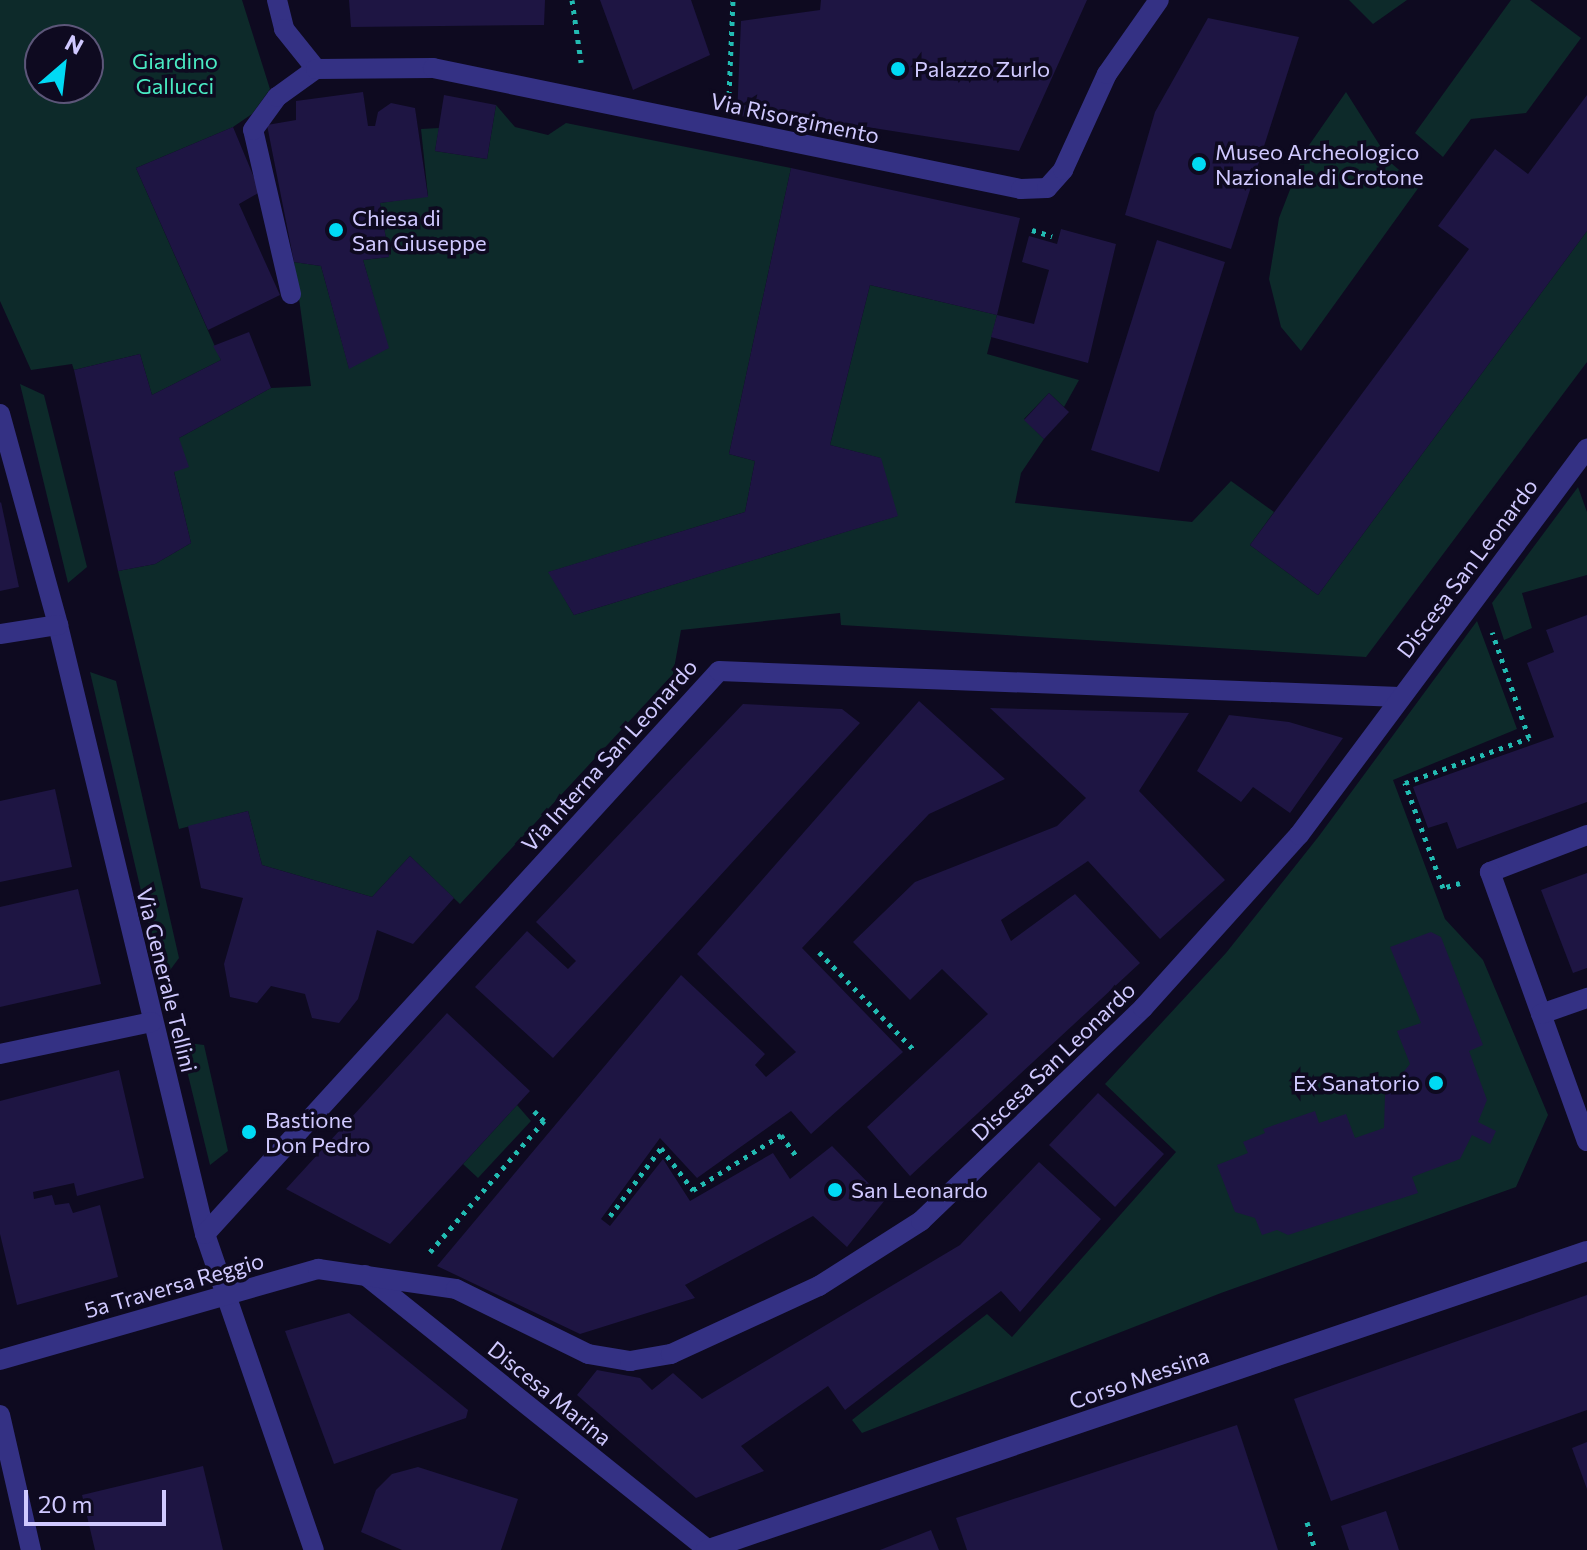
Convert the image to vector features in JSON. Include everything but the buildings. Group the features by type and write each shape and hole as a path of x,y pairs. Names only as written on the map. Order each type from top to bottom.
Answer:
{"street":[{"path":"277,0 284,29 316,69 277,97 253,130 291,294"},
{"name":"Via Risorgimento","path":"316,69 433,68 1021,189 1047,188 1063,170 1107,74 1159,0"},
{"name":"Via Generale Tellini","path":"0,414 58,625 205,1234 314,1550"},
{"name":"Discesa San Leonardo","path":"362,1273 456,1289 588,1354 630,1361 671,1354 819,1286 921,1221 1143,1008 1299,835 1587,448"},
{"path":"0,634 58,625"},
{"name":"Via Interna San Leonardo","path":"205,1234 719,671 1400,697"},
{"path":"1587,835 1490,872 1587,1141"},
{"path":"1541,1014 1587,998"},
{"path":"0,1054 152,1022"},
{"name":"Corso Messina","path":"707,1550 1587,1251"},
{"name":"5a Traversa Reggio","path":"0,1360 318,1269 362,1273"},
{"name":"Discesa Marina","path":"362,1273 707,1550"},
{"path":"0,1415 31,1550"}],"path":[{"path":"572,0 583,99"},
{"path":"726,129 733,0"},
{"path":"1032,230 1052,236"},
{"path":"1478,593 1529,738 1405,783 1443,888 1490,872"},
{"path":"819,952 916,1052"},
{"path":"445,1234 544,1121 534,1111"},
{"path":"610,1216 661,1148 693,1190 781,1135 798,1158"},
{"path":"1307,1522 1315,1550"}],"green space":[{"name":"Giardino Gallucci","path":"0,0 242,0 270,89 252,114 233,127 136,168 221,360 152,395 140,354 74,370 72,364 31,370 0,301"},
{"path":"1349,0 1407,0 1373,24"},
{"path":"1511,0 1530,0 1581,38 1526,113 1471,119 1443,157 1415,133"},
{"path":"1346,92 1391,163 1419,187 1301,351 1281,327 1269,279 1279,218 1305,151"},
{"path":"496,105 515,127 548,135 566,123 791,168 729,454 755,461 745,512 549,572 574,615 897,516 880,458 830,445 870,285 997,315 987,354 1079,380 1064,407 1049,393 1024,419 1044,439 1021,473 1015,503 1192,522 1231,481 1274,512 1250,545 1318,595 1587,231 1587,362 1366,657 841,625 840,613 681,630 673,674 460,904 410,856 372,897 262,865 248,811 179,829 118,571 155,564 191,543 174,472 179,438 271,388 311,386 294,262 321,266 349,368 388,348 363,260 389,257 380,203 428,196 421,129 439,128 435,151 487,159"},
{"path":"20,384 44,395 87,567 68,583"},
{"path":"1578,487 1587,512 1587,575 1522,593 1532,628 1504,640 1492,603"},
{"path":"1477,621 1517,729 1393,780 1445,919 1483,960 1548,1115 1516,1187 1221,1293 862,1433 852,1420 987,1314 1012,1337 1176,1152 1105,1084 1226,953 1319,836"},
{"path":"90,672 116,681 179,958 162,981"},
{"path":"180,1042 204,1045 228,1151 210,1165"},
{"path":"517,1105 531,1121 478,1178 463,1164"}],"place":[{"name":"Palazzo Zurlo","path":"898,69"},
{"name":"Museo Archeologico Nazionale di Crotone","path":"1199,164"},
{"name":"Chiesa di San Giuseppe","path":"336,230"},
{"name":"Ex Sanatorio","path":"1436,1083"},
{"name":"Bastione Don Pedro","path":"249,1132"},
{"name":"San Leonardo","path":"835,1190"}]}
